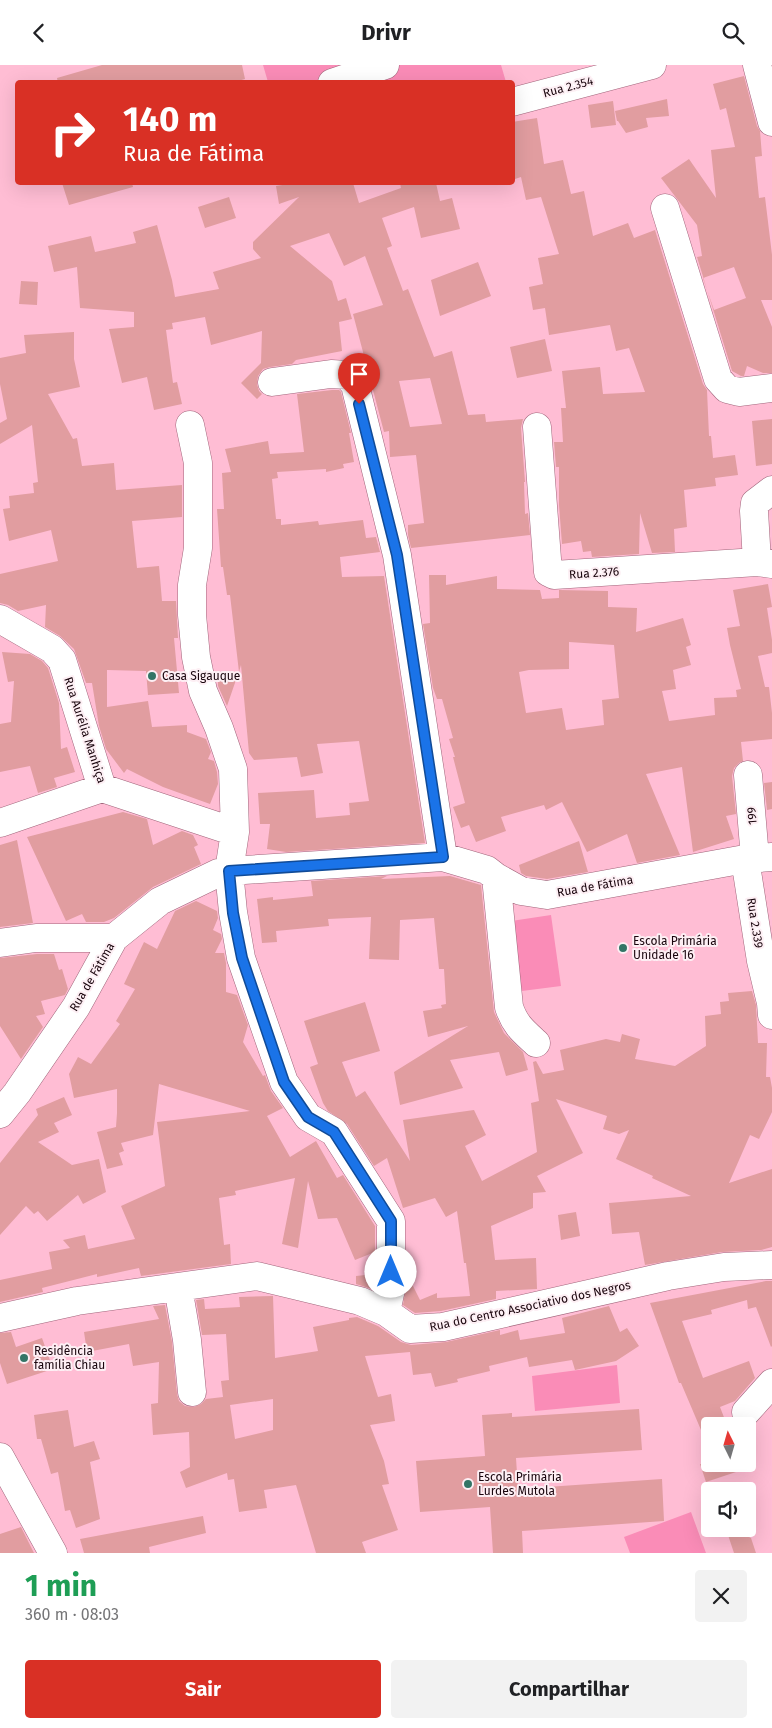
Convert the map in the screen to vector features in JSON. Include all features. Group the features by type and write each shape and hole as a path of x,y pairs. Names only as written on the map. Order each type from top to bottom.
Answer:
{"street":[{"path":"341,80 386,65"},
{"name":"Rua 2.354","path":"515,101 652,65"},
{"path":"758,65 772,122"},
{"path":"665,208 718,379 727,389 739,392 772,388"},
{"path":"272,382 331,374 347,375 355,385 397,555 443,857"},
{"path":"190,425 198,463 198,548 192,585 192,615 196,657 203,691 220,728 233,769 235,832 229,871 233,913 242,958 284,1082 308,1117 334,1132 391,1221 391,1289 386,1312"},
{"name":"Rua 2.376","path":"537,427 548,572 554,575 764,563"},
{"path":"764,563 754,511 755,503 772,490"},
{"name":"Rua Aurélia Manhiça","path":"0,619 52,649 62,661 102,788 235,832"},
{"name":"199","path":"748,775 758,858"},
{"path":"0,823 102,788"},
{"name":"Rua de Fátima","path":"0,1114 17,1093 76,1007 114,938 160,901 218,873 443,857 487,870 521,891 547,895 758,858"},
{"name":"Rua 2.339","path":"758,858 762,961 772,1015"},
{"path":"496,877 509,1007 513,1020 536,1043"},
{"path":"0,943 36,938 114,938"},
{"name":"Rua do Centro Associativo dos Negros","path":"0,1318 77,1301 257,1276 360,1301 386,1312 410,1329 428,1329 668,1276 724,1267 772,1265"},
{"path":"178,1287 187,1340 192,1392"},
{"path":"746,1412 772,1383"},
{"path":"0,1457 53,1553"}],"shaded area":[{"path":"263,65 501,65 505,80 267,80"},
{"path":"551,915 561,986 514,992 505,922"},
{"path":"617,1365 620,1403 535,1411 532,1376"},
{"path":"691,1512 706,1553 630,1553 624,1537"}],"building":[{"path":"102,65 242,65 245,79 57,80 57,78"},
{"path":"744,76 760,131 762,156 755,157 759,198 765,197 772,255 772,300 761,300 772,327 772,373 763,373 747,366 744,376 732,371 707,290 714,310 746,298 734,267 703,278 697,257 702,256 697,225 661,178 689,159 716,198 711,150 735,147 726,108 720,110 713,84"},
{"path":"667,99 669,116 646,118 648,127 626,133 617,121 615,111"},
{"path":"613,101 616,125 591,128 588,105"},
{"path":"537,118 544,164 563,160 571,194 584,191 593,236 628,223 634,238 655,230 703,384 707,390 709,436 711,436 713,458 735,455 738,475 715,478 716,486 684,490 687,527 674,529 675,552 652,553 640,513 639,554 592,557 591,551 583,552 581,541 562,544 559,467 556,467 554,442 563,442 561,408 566,408 562,371 600,367 603,394 645,392 629,348 616,351 610,325 549,335 545,308 533,310 529,287 543,284 538,258 559,254 541,197 526,200 521,177 515,179 515,122"},
{"path":"63,185 132,185 133,187 69,205"},
{"path":"282,185 354,185 359,203 401,188 400,185 436,185 440,201 452,198 460,229 421,238 414,207 382,218 392,246 387,248 403,291 408,289 434,357 452,351 468,415 485,414 486,422 523,419 521,428 525,514 528,513 530,535 411,548 408,525 424,523 416,455 390,457 389,431 384,432 353,314 383,305 365,256 344,266 329,233 290,246 332,281 338,301 346,298 352,319 339,322 342,351 296,360 292,364 263,369 258,376 257,384 262,394 257,399 241,383 261,363 262,331 211,345 205,317 172,323 173,329 166,330 173,383 177,382 182,404 154,410 147,377 122,383 109,329 134,327 134,312 80,308 77,267 54,272 48,246 91,236 95,252 136,243 133,232 157,225 175,297 219,289 213,272 261,258 253,249 253,242 299,197 279,204 276,186","holes":["430,378 442,424 410,427 399,381"]},
{"path":"229,197 236,218 205,228 198,207"},
{"path":"478,262 491,296 440,316 431,280"},
{"path":"21,281 38,282 37,305 19,304"},
{"path":"74,332 74,359 80,387 48,394 73,439 77,438 82,466 114,463 116,490 182,485 182,517 132,521 137,568 159,566 162,601 176,601 178,638 174,638 179,693 148,695 146,671 107,670 107,707 148,701 152,727 187,725 187,732 206,739 211,752 208,759 214,761 218,784 210,804 163,787 127,769 124,773 106,749 99,726 92,683 86,683 74,649 60,636 45,627 46,605 18,611 0,603 0,574 58,561 51,530 9,541 3,509 10,508 9,496 34,493 33,483 38,482 32,425 0,444 0,423 7,419 0,384 0,358 26,353 24,335"},
{"path":"545,339 552,371 517,378 510,347"},
{"path":"339,390 341,392 351,433 349,433 354,462 343,464 344,468 326,472 326,469 277,472 278,478 272,479 276,519 281,519 281,525 318,521 319,525 363,520 366,538 376,537 380,552 340,557 342,577 384,576 425,843 286,852 267,849 270,824 260,824 258,793 314,790 316,818 350,815 349,803 369,801 359,741 317,744 323,773 301,777 297,757 254,760 249,753 241,665 239,672 230,595 227,595 223,567 221,567 217,509 224,509 222,473 231,472 225,449 268,441 270,454 304,452 297,394"},
{"path":"772,419 772,464 756,466 752,421"},
{"path":"429,575 446,575 446,585 497,576 497,589 540,590 542,599 559,598 559,590 608,591 608,607 637,608 636,632 683,618 691,645 686,647 691,665 673,670 676,689 662,691 669,721 715,715 714,698 737,697 736,690 741,689 727,628 740,626 733,590 768,584 772,607 767,608 772,653 758,656 765,687 769,687 772,739 741,742 743,761 734,768 732,776 736,814 726,816 734,839 693,852 682,767 646,774 680,855 637,863 627,834 587,852 562,802 546,810 544,805 501,817 506,831 476,842 469,825 461,828 453,807 465,803 449,739 453,738 442,699 437,699 433,688 423,624 430,623","holes":["569,642 614,645 619,698 602,700 604,725 566,730 562,708 526,713 519,672 569,669"]},
{"path":"2,652 30,654 42,661 48,668 59,703 61,749 67,747 75,772 54,778 57,787 38,793 30,766 0,772 0,724 11,722 14,681 8,682"},
{"path":"218,677 237,677 227,706 218,686"},
{"path":"772,782 772,809 767,810 764,783"},
{"path":"123,812 147,819 153,845 182,831 193,835 198,845 194,847 201,864 153,887 114,918 104,922 86,922 82,914 66,921 27,837"},
{"path":"17,840 33,923 0,927 0,845"},
{"path":"579,841 588,872 547,879 526,876 521,873 519,865"},
{"path":"387,876 381,879 450,876 481,885 494,1012 504,1033 523,1052 528,1070 506,1076 499,1052 450,1060 463,1088 400,1105 394,1072 468,1026 428,1037 423,1011 442,1008 441,1005 446,1004 444,969 439,969 434,918 400,920 399,960 369,959 371,917 328,919 329,926 276,931 277,942 262,943 257,899 273,897 273,900 313,896 311,881"},
{"path":"196,901 217,911 218,918 213,930 221,934 222,939 215,953 224,953 226,992 237,995 248,1025 243,1042 263,1076 265,1075 271,1091 283,1108 267,1116 290,1157 316,1141 337,1178 343,1175 375,1226 375,1252 355,1260 337,1218 318,1219 308,1181 298,1248 282,1244 295,1178 235,1191 236,1195 219,1198 224,1245 230,1244 231,1264 141,1276 139,1268 97,1277 97,1274 42,1288 43,1292 0,1302 0,1280 52,1269 49,1252 70,1248 63,1240 85,1235 88,1249 135,1239 121,1206 165,1186 157,1122 250,1111 159,1084 153,1135 121,1143 124,1151 119,1153 123,1165 107,1169 97,1132 116,1127 117,1089 74,1098 69,1074 78,1057 91,1064 120,1024 116,1021 135,989 124,984 144,942 157,949 175,911"},
{"path":"54,954 59,970 62,969 68,989 65,995 41,1001 45,1014 36,1016 43,1027 21,1059 0,1026 0,958"},
{"path":"752,991 756,1005 758,1043 767,1043 766,1077 770,1077 772,1088 772,1112 759,1139 750,1135 729,1183 772,1169 772,1247 761,1250 722,1252 645,1265 639,1232 612,1234 609,1203 691,1196 616,1159 629,1130 619,1134 603,1129 607,1116 556,1099 583,1153 537,1176 546,1192 533,1193 533,1208 491,1226 495,1260 536,1258 537,1289 496,1291 496,1299 441,1311 415,1313 403,1305 407,1280 410,1280 420,1300 437,1293 437,1298 470,1296 457,1211 446,1217 435,1198 403,1208 387,1158 374,1166 347,1124 328,1111 323,1103 310,1067 318,1064 304,1021 365,1002 380,1051 342,1062 356,1097 365,1091 410,1161 403,1120 474,1110 486,1135 465,1146 482,1181 537,1152 531,1103 539,1101 533,1062 536,1061 543,1074 564,1070 560,1050 606,1039 620,1042 622,1034 640,1039 635,1059 675,1066 706,1046 705,1016 721,1014 720,1002 729,1001 728,993"},
{"path":"64,1097 72,1115 54,1123 59,1132 38,1142 72,1165 99,1159 106,1192 83,1204 78,1195 47,1221 38,1211 34,1214 26,1206 0,1235 0,1163 38,1115 36,1109"},
{"path":"576,1212 580,1236 561,1240 558,1215"},
{"path":"375,1274 375,1290 356,1284 356,1276"},
{"path":"772,1281 771,1347 756,1307 748,1309 747,1300 711,1310 712,1314 682,1321 703,1378 749,1361 755,1378 735,1401 720,1407 724,1417 701,1417 701,1430 681,1383 679,1383 650,1303"},
{"path":"273,1296 275,1358 318,1351 313,1327 349,1320 349,1318 357,1317 378,1326 401,1342 411,1345 446,1342 500,1330 500,1335 518,1330 520,1340 565,1333 562,1318 609,1306 620,1332 627,1328 639,1346 616,1361 575,1370 572,1360 529,1367 527,1357 489,1366 490,1371 457,1379 458,1382 435,1387 431,1373 413,1375 410,1352 365,1356 378,1397 391,1394 395,1421 370,1425 384,1461 389,1484 382,1485 398,1530 362,1542 366,1553 316,1553 296,1485 264,1490 267,1508 239,1512 234,1479 228,1480 227,1473 186,1488 180,1472 190,1467 189,1432 153,1435 151,1404 158,1403 159,1362 133,1366 129,1344 87,1352 84,1332 159,1319 153,1306 165,1305 172,1342 179,1401 185,1406 194,1407 206,1399 223,1397 221,1381 229,1380 226,1334 202,1335 196,1300 204,1299 205,1309 240,1307 239,1297","holes":["273,1399 273,1430 235,1439 230,1405"]},
{"name":"Residência família Chiau","path":"11,1332 16,1347 42,1338 53,1369 7,1384 0,1363 0,1333"},
{"name":"Escola Primária Lurdes Mutola","path":"639,1409 642,1450 516,1458 518,1489 662,1479 664,1521 522,1531 523,1553 493,1553 490,1507 420,1512 416,1461 485,1456 482,1415 512,1413 512,1417"},
{"path":"68,1410 74,1447 94,1441 100,1459 90,1462 100,1519 76,1528 70,1510 65,1511 58,1472 51,1474 41,1439 37,1439 34,1415"},
{"path":"703,1473 733,1473 706,1482"},
{"path":"203,1516 206,1533 149,1547 150,1553 84,1553 80,1539"},
{"path":"21,1527 34,1553 0,1553 0,1534"},
{"path":"729,1537 751,1538 756,1553 734,1553"}],"place":[{"name":"Casa Sigauque","path":"152,676"},
{"name":"Escola Primária Unidade 16","path":"623,948"},
{"name":"Residência família Chiau","path":"24,1358"},
{"name":"Escola Primária Lurdes Mutola","path":"468,1484"}],"route":[{"path":"359,404 397,555 443,857 229,871 233,913 242,958 284,1082 308,1117 334,1132 391,1221 391,1272"}]}
